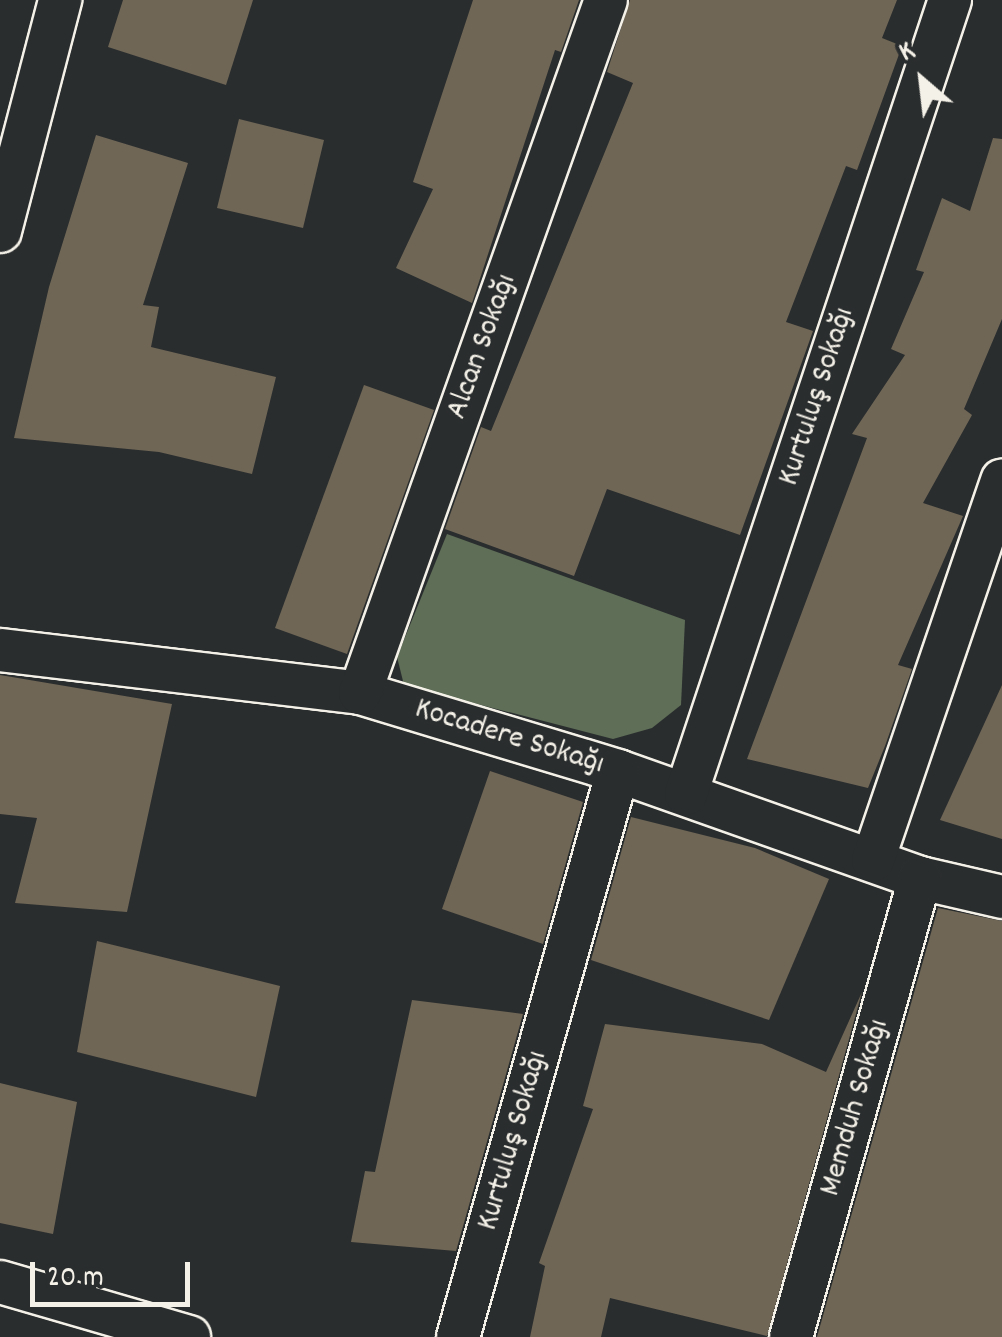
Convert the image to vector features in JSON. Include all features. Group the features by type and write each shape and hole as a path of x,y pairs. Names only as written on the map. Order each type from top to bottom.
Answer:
{"street":[{"path":"0,231 60,0"},
{"name":"Alcan Sokağı","path":"360,693 606,0"},
{"name":"Kurtuluş Sokağı","path":"686,794 950,0"},
{"path":"873,860 1002,480"},
{"name":"Kocadere Sokağı","path":"0,650 360,693 618,771 920,878 1002,897"},
{"name":"Kurtuluş Sokağı","path":"458,1337 618,771"},
{"name":"Memduh Sokağı","path":"792,1337 920,878"},
{"path":"0,1282 189,1337"}],"green space":[{"path":"447,534 685,620 681,705 652,728 613,739 404,685 397,657"}],"building":[{"path":"123,0 253,0 226,85 108,47"},
{"path":"473,0 579,0 561,52 555,50 472,303 396,268 433,189 413,182"},
{"path":"630,0 897,0 882,38 902,46 857,170 846,166 786,322 813,331 740,535 607,489 574,576 445,529 481,427 491,431 633,83 607,72"},
{"path":"239,119 324,140 303,228 217,208"},
{"path":"96,135 188,163 143,305 159,307 151,347 276,377 252,474 159,452 14,438 49,287"},
{"path":"993,138 1002,139 1002,319 964,409 972,415 923,503 963,516 898,665 912,669 885,746 868,788 747,759 867,438 852,434 905,355 891,349 924,272 916,270 942,198 970,211"},
{"path":"364,385 434,410 347,654 275,628"},
{"path":"0,675 172,704 127,912 15,903 37,818 0,814"},
{"path":"1002,685 1002,839 940,820"},
{"path":"490,771 583,802 543,944 442,909"},
{"path":"631,817 755,848 829,879 769,1020 591,960"},
{"path":"938,908 1002,921 1002,1337 817,1337"},
{"path":"97,941 280,986 256,1097 77,1052"},
{"path":"862,992 767,1336 610,1298 601,1337 530,1337 545,1266 539,1263 593,1109 583,1106 605,1024 762,1044 826,1072"},
{"path":"412,1000 523,1014 456,1251 351,1242 365,1171 375,1172"},
{"path":"0,1083 77,1102 53,1234 0,1223"}]}
